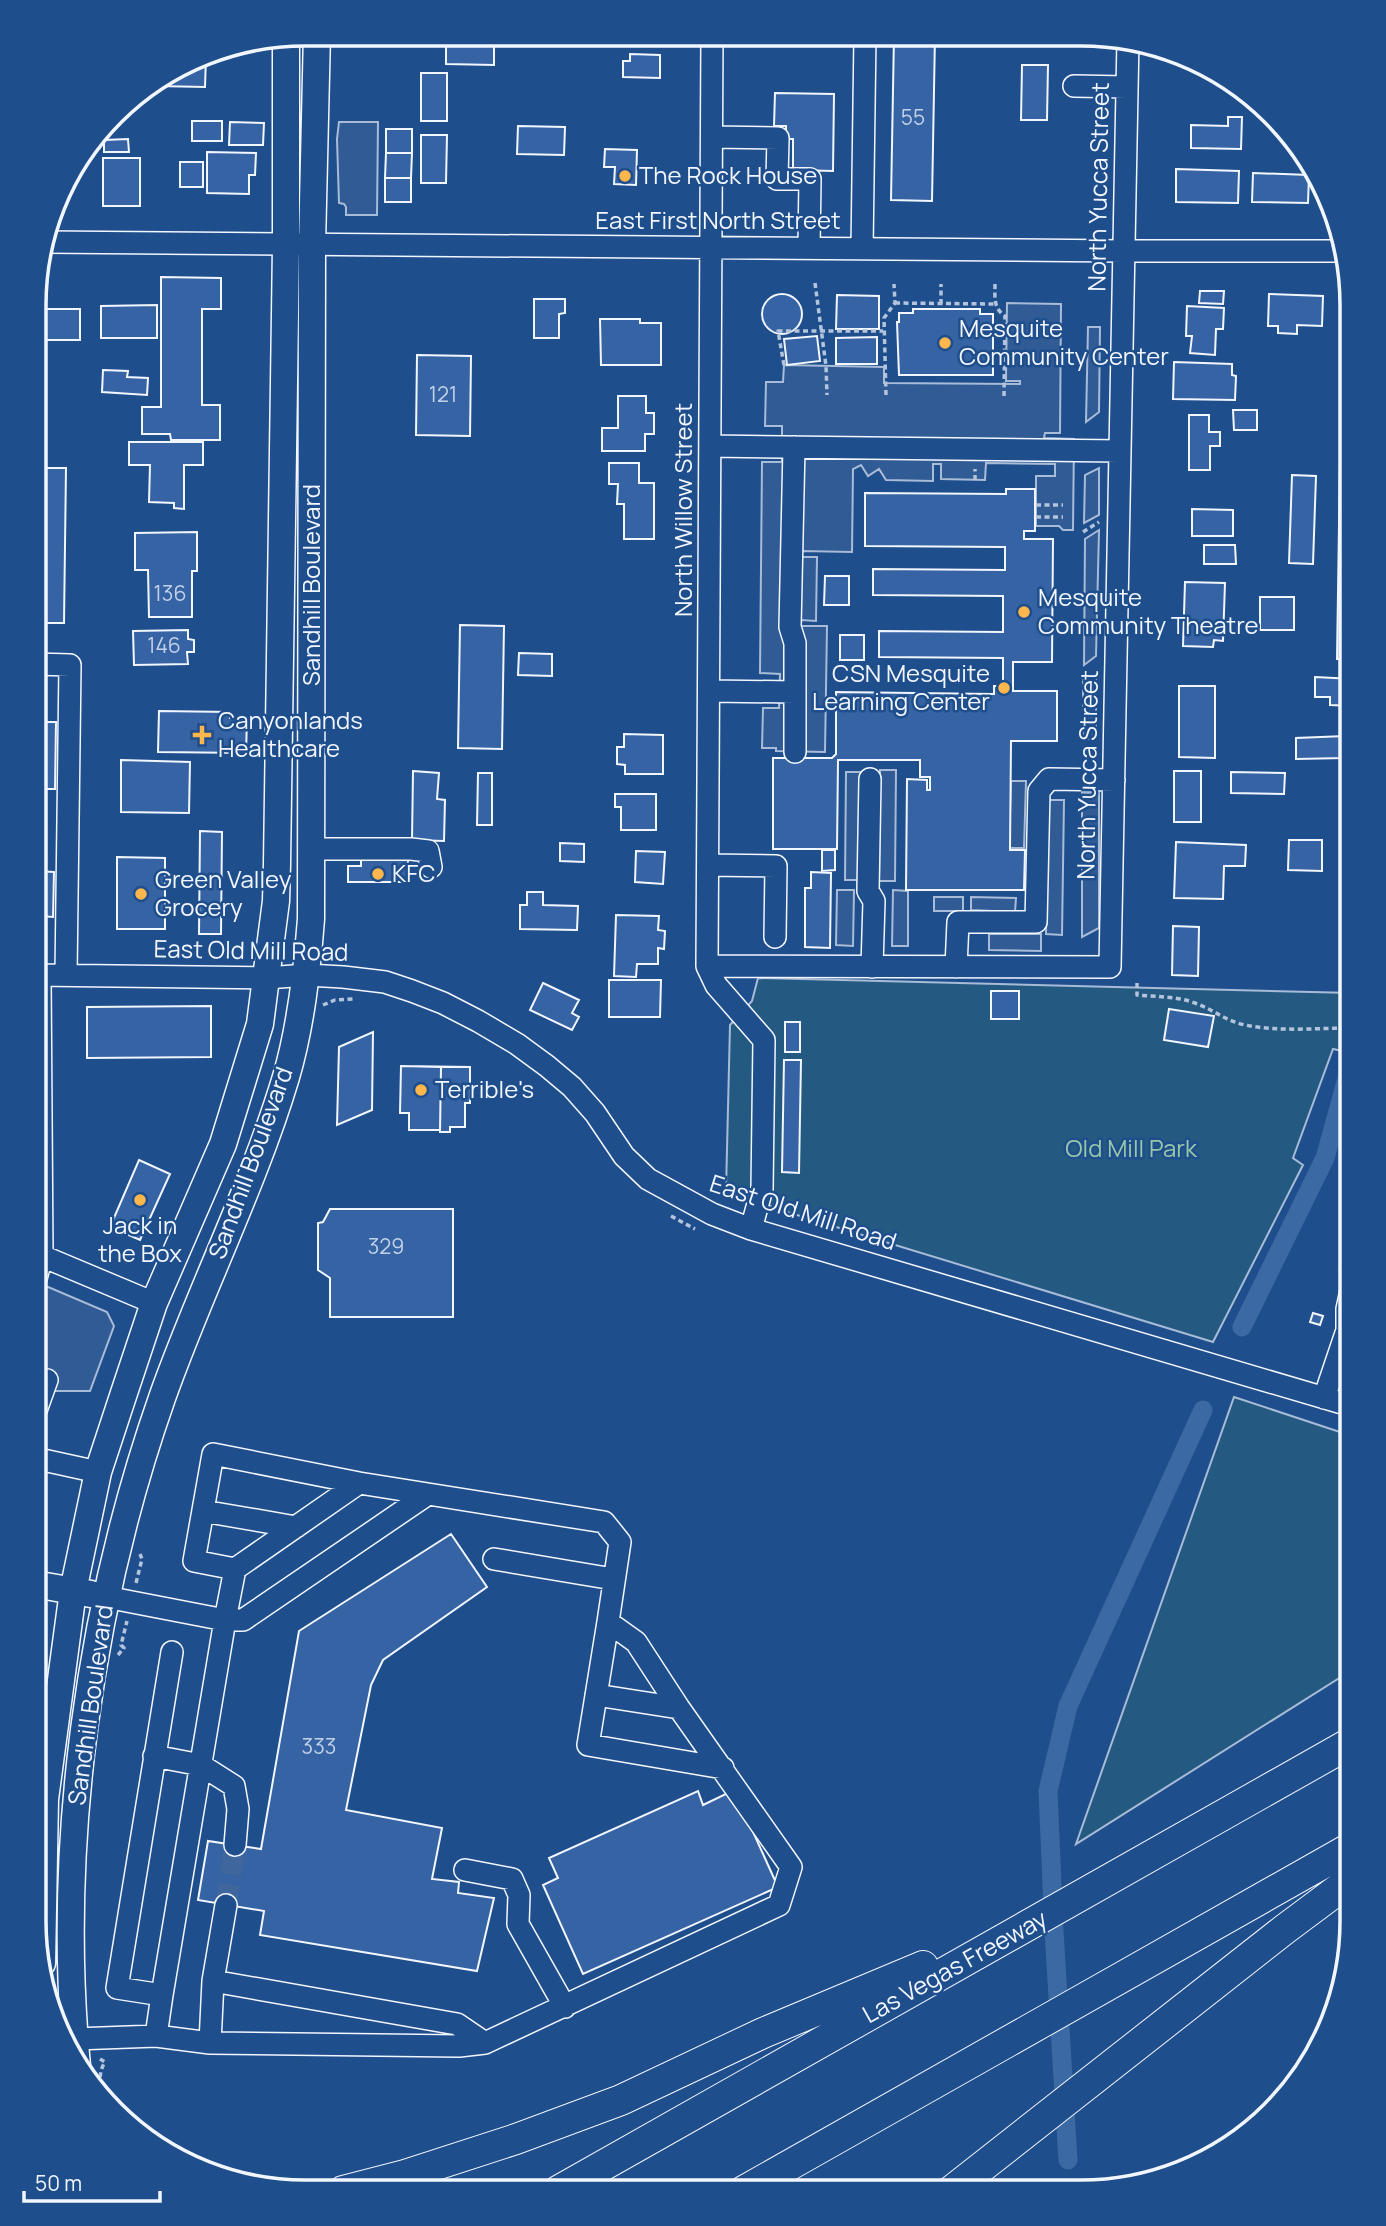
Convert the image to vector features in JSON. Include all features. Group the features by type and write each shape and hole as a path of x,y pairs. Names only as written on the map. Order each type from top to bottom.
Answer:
{"highway":[{"name":"Las Vegas Freeway","path":"577,2180 1340,1749"},
{"path":"763,2180 1340,1854"},
{"path":"965,2180 1340,1888"},
{"path":"386,2180 516,2139 621,2100 763,2034 1024,1926"}],"main road":[{"name":"Sandhill Boulevard","path":"75,2042 72,1882 78,1776 106,1597 134,1487 161,1400 191,1317 257,1160 287,1074 307,975 311,919 312,667 299,245 287,46"},
{"name":"Sandhill Boulevard","path":"46,1785 73,1591 98,1472 155,1303 223,1144 260,1024 276,901 282,521 299,245 316,46"},
{"path":"282,521 303,536 302,643 312,667"},
{"path":"46,1586 106,1597"}],"street":[{"name":"North Willow Street","path":"712,46 708,865 712,976"},
{"path":"862,249 865,46"},
{"name":"North Yucca Street","path":"956,967 1110,967 1128,50"},
{"path":"1074,86 1127,87"},
{"path":"712,137 778,138 777,179 810,179 809,248"},
{"name":"East First North Street","path":"53,242 1335,251"},
{"path":"710,446 1120,451"},
{"path":"794,447 790,628 795,643 794,752"},
{"path":"46,664 70,665 66,975"},
{"path":"709,691 795,692"},
{"path":"870,779 869,891 874,901 872,967"},
{"path":"712,976 872,967 956,967 958,922 1036,922 1039,790 1049,779 1114,780"},
{"path":"311,849 428,851 431,867"},
{"path":"708,865 776,866 775,936"},
{"name":"East Old Mill Road","path":"46,975 266,978 307,975 385,982 443,1003 517,1044 572,1087 595,1113 624,1156 648,1179 712,1214 751,1229 1340,1403"},
{"path":"712,976 764,1040 762,1189 751,1229"},
{"path":"46,1259 155,1303"},
{"path":"1324,1398 1340,1356"},
{"path":"235,1569 194,1561 213,1454 359,1483 604,1522 620,1542 588,1745 723,1768"},
{"path":"46,1461 98,1472"},
{"path":"156,2036 235,1569 359,1483"},
{"path":"106,1597 225,1620 243,1620 428,1494"},
{"path":"203,1511 296,1527"},
{"path":"494,1559 613,1579"},
{"path":"75,2039 156,2036 210,2043 459,2046 485,2043 779,1905 791,1867 636,1642 608,1622"},
{"path":"162,1995 117,1988 172,1652"},
{"path":"596,1695 680,1708"},
{"path":"154,1756 201,1765 234,1786 238,1810 235,1845"},
{"path":"465,1870 512,1879 519,1895 518,1924 565,2007"},
{"path":"210,2043 214,1981 226,1905"},
{"path":"47,1945 72,1940"},
{"path":"214,1981 457,2024 485,2043"}],"path":[{"path":"815,284 827,395"},
{"path":"886,396 883,331 884,318 895,303 894,284"},
{"path":"941,284 941,304"},
{"path":"995,284 995,304 998,312 1005,316 1004,397"},
{"path":"895,303 995,304"},
{"path":"784,365 778,331 883,331"},
{"path":"1036,505 1063,505"},
{"path":"1036,517 1063,517"},
{"path":"1137,983 1137,995 1176,997 1244,1025 1266,1028 1340,1028"}],"green space":[{"name":"Old Mill Park","path":"758,978 1340,993 1340,1050 1333,1049 1293,1158 1303,1165 1213,1342 726,1191 730,1025 752,1001"},
{"path":"1234,1397 1340,1432 1340,1678 1076,1844"}],"shaded area":[{"path":"339,122 378,122 377,215 346,215 346,207 339,203"},
{"path":"1007,303 1061,304 1060,433 1045,433 1044,438 1074,439 1073,530 1063,530 1059,526 1036,526 1036,476 1055,476 1055,464 986,463 985,480 941,479 941,464 933,464 933,481 886,480 879,469 868,476 861,465 853,469 852,552 802,551 801,557 817,557 816,621 801,620 801,626 827,626 825,752 776,751 776,748 762,748 763,708 779,708 780,674 760,673 762,462 782,462 782,426 765,426 766,382 783,382 784,365 884,367 884,383 1020,384 1020,381 1006,381"},
{"path":"1088,327 1100,327 1099,412 1086,422"},
{"path":"1099,468 1099,515 1084,523 1085,475"},
{"path":"1099,530 1096,656 1084,665 1085,539"},
{"path":"1083,679 1096,679 1096,739 1083,739"},
{"path":"880,770 896,770 895,881 879,881"},
{"path":"846,772 861,772 861,880 845,880"},
{"path":"1011,781 1026,781 1024,848 1009,848"},
{"path":"1082,793 1099,793 1099,928 1082,937"},
{"path":"1048,800 1064,800 1062,935 1046,934"},
{"path":"837,890 854,890 853,946 836,945"},
{"path":"893,890 908,891 908,946 892,946"},
{"path":"934,897 963,897 963,911 934,911"},
{"path":"971,897 1016,898 1015,912 971,910"},
{"path":"989,934 1041,934 1041,951 989,950"},
{"path":"46,1286 107,1312 114,1326 90,1391 46,1391"}],"building":[{"path":"446,46 494,46 494,65 446,64"},
{"path":"894,46 935,46 932,201 891,200"},
{"path":"630,54 660,55 660,78 623,77 623,61 630,61"},
{"path":"206,65 205,87 165,86"},
{"path":"1022,65 1048,65 1047,120 1021,120"},
{"path":"421,73 447,73 447,121 421,121"},
{"path":"775,93 834,94 833,171 793,170 793,139 786,139 786,126 774,126"},
{"path":"1228,117 1242,117 1241,149 1191,148 1191,125 1228,126"},
{"path":"192,121 222,121 222,141 192,141"},
{"path":"230,122 264,123 263,145 229,145"},
{"path":"518,126 565,127 564,155 517,154"},
{"path":"386,129 412,129 412,153 386,153"},
{"path":"421,135 447,135 446,183 421,183"},
{"path":"128,139 129,152 104,152 105,140"},
{"name":"The Rock House","path":"605,149 637,150 636,185 614,184 615,167 604,167"},
{"path":"207,152 256,153 255,175 249,175 249,194 207,193"},
{"path":"386,153 412,153 411,178 385,178"},
{"path":"103,158 140,158 140,206 103,206"},
{"path":"180,162 203,162 203,187 180,187"},
{"path":"1176,169 1239,171 1238,203 1176,202"},
{"path":"1253,173 1306,175 1309,180 1308,203 1252,202"},
{"path":"385,178 411,178 411,202 385,202"},
{"path":"161,277 221,278 221,309 202,309 202,405 220,405 220,440 171,440 170,434 142,434 142,407 161,407"},
{"path":"1200,291 1224,291 1223,304 1199,303"},
{"path":"782,294 790,295 796,300 801,306 801,322 796,328 790,333 782,334 774,333 768,328 763,322 762,314 763,306 768,300 774,295"},
{"path":"1269,294 1323,296 1322,326 1297,325 1297,334 1278,333 1278,326 1268,326"},
{"path":"837,295 879,296 879,329 836,329"},
{"path":"534,299 565,299 565,313 559,314 559,338 534,338"},
{"path":"157,305 157,338 101,338 101,306"},
{"path":"1187,306 1224,308 1223,329 1216,329 1215,355 1190,353 1192,336 1186,336"},
{"path":"46,309 80,309 80,340 46,340"},
{"name":"Mesquite Community Center","path":"913,309 980,309 980,314 993,314 993,375 899,375 897,322 899,313 913,313"},
{"path":"600,319 640,319 640,323 661,323 661,365 601,365"},
{"path":"817,336 820,361 787,365 784,339"},
{"path":"877,337 877,364 836,364 836,338"},
{"path":"417,355 471,356 470,436 416,435"},
{"path":"1174,362 1232,364 1232,375 1236,376 1235,400 1173,399"},
{"path":"103,370 128,371 127,377 148,378 147,395 102,392"},
{"path":"618,396 646,396 646,413 654,413 654,434 645,434 645,451 602,451 602,428 618,428"},
{"path":"1233,410 1257,410 1257,430 1234,430"},
{"path":"1189,415 1209,415 1209,432 1220,432 1220,446 1210,446 1210,470 1189,470"},
{"path":"129,442 203,442 203,465 184,465 184,509 174,508 174,503 149,502 150,465 129,465"},
{"path":"1340,459 1340,659 1337,659"},
{"path":"609,463 639,463 639,483 654,483 654,539 624,539 624,504 617,504 618,484 609,484"},
{"path":"46,468 66,468 64,623 46,623"},
{"path":"1292,475 1316,476 1313,564 1289,563"},
{"name":"CSN Mesquite Learning Center","path":"1006,489 1035,489 1035,531 1024,531 1024,539 1053,539 1052,662 1013,662 1013,691 1057,691 1057,741 1011,741 1010,850 1025,850 1024,890 906,890 907,779 927,780 927,790 930,790 930,777 920,777 920,760 838,760 837,849 773,849 773,758 832,758 836,754 836,692 994,694 994,686 1003,686 1003,658 879,657 879,631 1003,632 1003,596 873,595 873,569 1005,570 1005,547 865,546 865,493 1006,494"},
{"path":"1192,509 1233,510 1233,536 1192,536"},
{"path":"197,532 197,571 192,571 192,617 149,617 148,570 135,570 135,533"},
{"path":"1204,545 1235,545 1236,564 1204,564"},
{"path":"825,576 849,576 849,605 824,605"},
{"path":"1185,582 1225,583 1223,641 1214,640 1213,647 1183,646"},
{"path":"1260,597 1294,597 1294,630 1260,630"},
{"path":"460,625 504,626 502,749 458,748"},
{"path":"188,630 188,639 194,640 194,652 187,652 188,664 134,665 133,631"},
{"path":"840,635 864,635 864,660 840,660"},
{"path":"519,653 552,654 552,676 518,675"},
{"path":"1315,677 1340,678 1340,705 1330,705 1330,697 1315,697"},
{"path":"1179,686 1215,686 1215,758 1179,757"},
{"name":"Canyonlands Healthcare","path":"159,711 230,712 230,718 247,719 246,753 158,752"},
{"path":"46,722 56,722 55,789 46,789"},
{"path":"624,734 663,735 663,774 625,774 625,765 617,764 617,747 624,747"},
{"path":"1340,736 1340,758 1296,759 1296,738"},
{"path":"121,760 190,762 189,813 121,812"},
{"path":"413,771 439,773 437,799 445,800 444,841 412,840"},
{"path":"1174,771 1201,771 1201,822 1174,822"},
{"path":"1231,772 1285,773 1284,794 1231,793"},
{"path":"478,773 492,773 492,825 477,825"},
{"path":"615,794 656,794 656,830 621,830 621,807 615,807"},
{"path":"200,831 222,832 221,934 199,934"},
{"path":"1289,840 1322,840 1322,871 1288,870"},
{"path":"1176,842 1246,845 1245,866 1224,866 1223,899 1174,898"},
{"path":"560,843 584,844 584,862 560,861"},
{"path":"822,850 835,850 835,870 822,871"},
{"path":"636,851 665,852 663,884 635,882"},
{"name":"Green Valley Grocery","path":"117,857 165,858 165,929 117,929"},
{"name":"KFC","path":"361,857 408,858 408,882 348,882 348,866 361,866"},
{"path":"46,872 54,872 53,917 46,916"},
{"path":"811,872 831,873 830,948 805,947 805,888 811,888"},
{"path":"527,892 543,892 543,905 578,906 577,930 520,929 520,905 527,905"},
{"path":"616,915 659,916 658,930 665,931 664,949 658,948 658,964 637,964 636,977 614,976"},
{"path":"1173,926 1199,927 1198,976 1172,975"},
{"path":"609,980 661,980 660,1017 609,1017"},
{"path":"543,983 579,1000 572,1013 579,1017 572,1030 530,1010"},
{"path":"991,991 1019,991 1019,1019 991,1019"},
{"path":"211,1006 211,1057 87,1058 87,1007"},
{"path":"1169,1009 1214,1016 1208,1047 1164,1040"},
{"path":"785,1022 800,1022 800,1052 785,1052"},
{"path":"373,1032 372,1110 337,1125 339,1047"},
{"path":"784,1060 801,1060 799,1173 782,1172"},
{"path":"401,1066 470,1067 470,1103 465,1103 465,1127 450,1127 450,1132 409,1130 409,1113 400,1113"},
{"name":"Terrible's","path":"401,1066 441,1067 440,1130 409,1130 409,1113 400,1113"},
{"path":"441,1067 470,1067 470,1103 465,1103 465,1127 450,1127 450,1132 440,1132"},
{"name":"Jack in the Box","path":"139,1160 170,1174 140,1240 110,1227"},
{"path":"330,1209 453,1209 453,1317 330,1317 330,1278 318,1270 318,1223 323,1222"},
{"path":"1313,1313 1323,1316 1320,1325 1310,1322"},
{"path":"451,1534 487,1587 383,1660 371,1685 346,1810 442,1828 432,1879 459,1882 458,1893 494,1898 477,1971 260,1935 264,1911 198,1900 208,1841 261,1849 299,1631"},
{"path":"734,1790 778,1887 583,1974 543,1885 558,1878 549,1858 698,1791 703,1805"}],"waterway":[{"path":"1242,1327 1325,1158 1340,1104"},
{"path":"1068,2160 1048,1791 1068,1706 1203,1410"}],"tunnel":[{"path":"226,1905 235,1845"}],"place":[{"name":"The Rock House","path":"625,176"},
{"name":"Mesquite Community Center","path":"945,343"},
{"name":"Mesquite Community Theatre","path":"1024,612"},
{"name":"CSN Mesquite Learning Center","path":"1004,688"},
{"name":"Canyonlands Healthcare","path":"202,735"},
{"name":"KFC","path":"378,874"},
{"name":"Green Valley Grocery","path":"141,894"},
{"name":"Terrible's","path":"421,1090"},
{"name":"Jack in the Box","path":"140,1200"}]}
